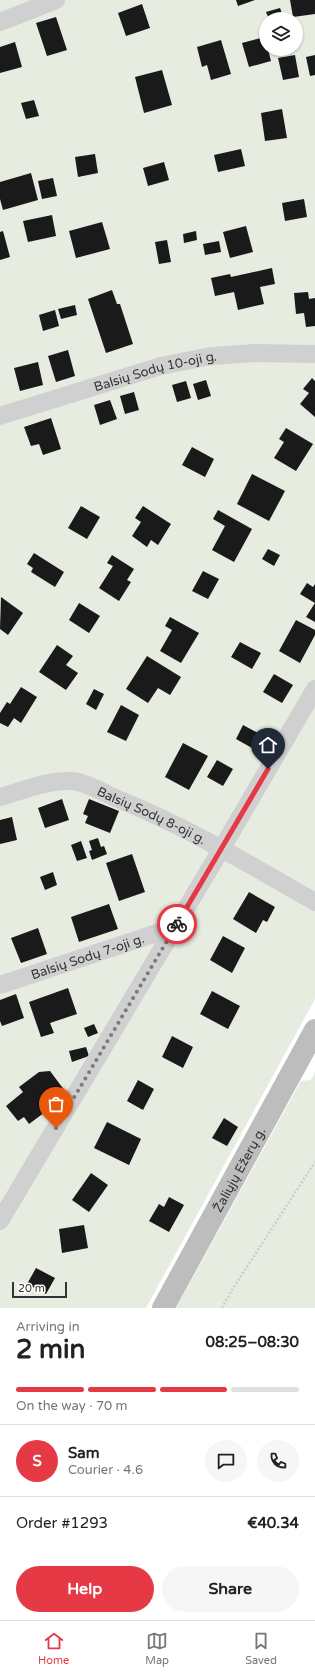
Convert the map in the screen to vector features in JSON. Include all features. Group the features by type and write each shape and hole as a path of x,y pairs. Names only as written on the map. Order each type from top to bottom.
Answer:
{"main road":[{"name":"Žaliųjų Ežerų g.","path":"163,1308 315,1030"}],"street":[{"path":"0,22 56,0"},
{"name":"Balsių Sodų 10-oji g.","path":"0,416 161,366 204,358 255,353 315,354"},
{"path":"0,1221 315,689"},
{"name":"Balsių Sodų 8-oji g.","path":"0,797 51,782 73,781 127,802 222,848 315,902"},
{"name":"Balsių Sodų 7-oji g.","path":"0,986 175,927"}],"path":[{"path":"222,1308 232,1290 315,1162"}],"shaded area":[{"path":"0,0 315,0 315,999 146,1308 0,1308"},
{"path":"315,1072 315,1308 176,1308 301,1081 311,1080"}],"building":[{"path":"236,0 255,0 238,6"},
{"path":"290,0 315,0 315,14 303,16 303,12 292,12"},
{"path":"142,4 150,28 126,36 118,13"},
{"path":"280,8 281,12 266,12"},
{"path":"56,17 67,50 47,56 36,23"},
{"path":"259,39 259,56 270,56 271,61 249,67 242,43"},
{"path":"221,40 231,74 211,80 207,65 202,67 197,47"},
{"path":"15,42 22,67 0,73 0,47"},
{"path":"315,55 315,75 310,76 306,57"},
{"path":"295,56 299,77 283,80 278,58"},
{"path":"162,70 172,105 144,113 135,77"},
{"path":"34,100 39,116 26,119 21,103"},
{"path":"282,109 287,138 265,141 261,113"},
{"path":"241,149 245,166 218,172 214,155"},
{"path":"95,154 98,173 78,177 75,157"},
{"path":"164,162 169,180 148,186 143,168"},
{"path":"31,173 38,200 3,210 0,199 0,182"},
{"path":"53,178 57,196 42,199 38,181"},
{"path":"304,199 307,217 285,221 282,203"},
{"path":"52,215 56,236 28,242 23,221"},
{"path":"102,222 110,249 76,258 69,231"},
{"path":"246,226 253,252 230,258 223,232"},
{"path":"3,231 10,257 0,260 0,232"},
{"path":"196,231 197,240 184,243 183,234"},
{"path":"167,240 171,262 159,264 155,242"},
{"path":"219,241 221,252 205,255 203,244"},
{"path":"272,268 275,284 260,287 264,304 238,310 234,292 215,296 211,278 230,274 231,277"},
{"path":"112,290 117,304 120,304 133,344 106,353 88,299"},
{"path":"308,292 309,299 315,298 315,326 306,327 304,313 296,314 294,293"},
{"path":"75,305 77,315 61,319 58,309"},
{"path":"55,310 59,326 43,331 39,315"},
{"path":"68,350 75,376 56,382 48,356"},
{"path":"38,362 43,385 20,391 14,368"},
{"path":"312,378 315,381 315,417 300,404 309,393 303,389"},
{"path":"206,380 211,396 198,400 193,384"},
{"path":"186,381 191,398 177,402 172,385"},
{"path":"134,392 139,410 125,414 120,396"},
{"path":"110,400 117,419 100,425 94,405"},
{"path":"51,418 61,449 43,455 39,444 31,446 24,427"},
{"path":"286,428 313,444 296,471 274,458 284,442 279,439"},
{"path":"192,447 214,459 205,477 182,465"},
{"path":"252,474 285,491 269,521 237,504"},
{"path":"81,506 100,517 87,539 68,528"},
{"path":"143,506 171,524 158,545 151,540 147,547 132,536 141,522 135,518"},
{"path":"218,510 252,529 234,562 212,550 225,526 213,519"},
{"path":"268,549 280,555 274,566 262,559"},
{"path":"34,553 64,572 55,587 31,572 33,568 27,564"},
{"path":"112,555 134,569 127,580 131,582 119,601 99,588 113,566 107,563"},
{"path":"203,571 219,579 208,599 192,591"},
{"path":"307,583 313,587 315,584 315,603 300,594"},
{"path":"1,597 23,613 8,635 0,629"},
{"path":"79,603 100,616 89,633 69,620"},
{"path":"315,603 315,622 306,617"},
{"path":"170,617 199,633 181,663 160,651 172,630 165,626"},
{"path":"296,620 315,630 315,635 300,663 279,651"},
{"path":"240,642 261,653 252,669 231,657"},
{"path":"57,645 73,656 66,665 78,673 66,690 39,672"},
{"path":"147,656 181,677 170,695 158,688 148,703 126,689"},
{"path":"274,674 293,685 282,703 263,692"},
{"path":"21,687 37,697 21,723 14,718 8,727 0,723 0,713 7,702 10,704"},
{"path":"94,689 104,694 96,710 86,704"},
{"path":"121,705 139,715 126,741 107,732"},
{"path":"243,725 260,734 252,748 236,739"},
{"path":"183,743 208,756 189,790 165,777"},
{"path":"217,760 233,769 223,786 207,777"},
{"path":"62,799 69,820 45,828 38,808"},
{"path":"89,799 119,811 110,833 85,823 88,816 83,814"},
{"path":"12,817 17,840 0,844 0,820"},
{"path":"98,838 101,847 104,846 107,854 92,860 89,851 92,850 89,841"},
{"path":"81,841 87,858 77,861 71,845"},
{"path":"132,854 145,892 119,901 106,863"},
{"path":"53,872 57,885 45,890 40,877"},
{"path":"249,892 275,907 267,922 263,920 256,933 233,919"},
{"path":"109,904 118,929 79,942 71,917"},
{"path":"38,928 47,954 21,963 11,938"},
{"path":"223,936 245,948 232,973 210,960"},
{"path":"68,988 77,1014 50,1023 54,1033 41,1037 29,1002"},
{"path":"212,991 240,1006 228,1029 200,1014"},
{"path":"16,994 24,1018 2,1026 0,1021 0,1000"},
{"path":"94,1024 98,1033 88,1037 84,1028"},
{"path":"172,1036 193,1047 183,1068 162,1057"},
{"path":"86,1047 89,1056 72,1062 69,1051"},
{"path":"50,1071 68,1095 29,1124 24,1117 18,1121 6,1106 23,1092 19,1087 39,1072"},
{"path":"138,1080 154,1089 143,1110 127,1101"},
{"path":"224,1118 238,1127 227,1146 212,1138"},
{"path":"107,1122 141,1139 129,1165 94,1148"},
{"path":"91,1173 108,1185 89,1212 72,1200"},
{"path":"169,1197 184,1205 169,1232 149,1221 159,1204 164,1207"},
{"path":"84,1225 88,1248 62,1253 59,1229"},
{"path":"36,1268 55,1278 46,1294 27,1284"}],"way so far":[{"path":"56,1128 177,924"}],"route":[{"path":"177,924 268,769"}]}
